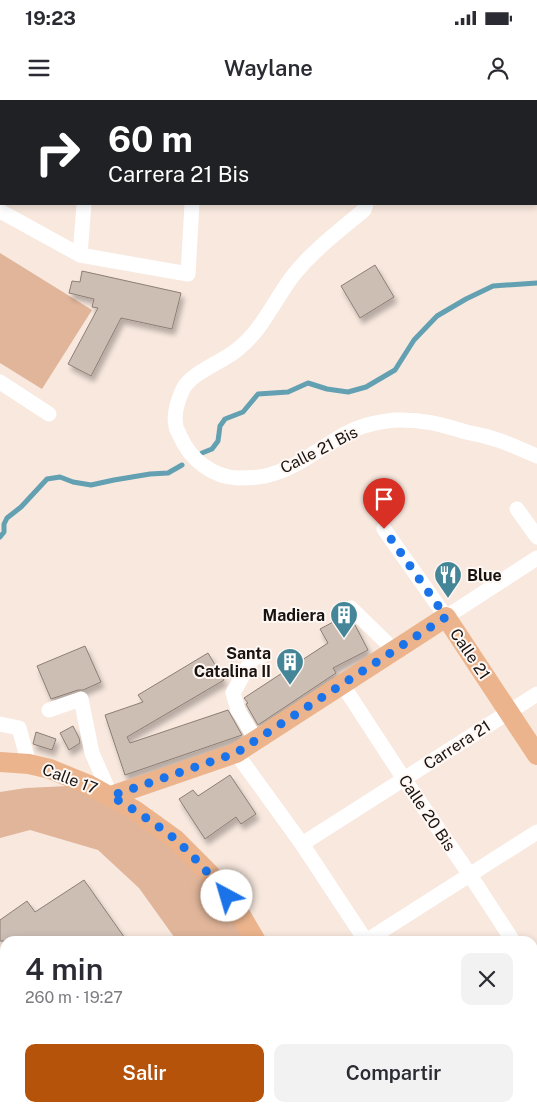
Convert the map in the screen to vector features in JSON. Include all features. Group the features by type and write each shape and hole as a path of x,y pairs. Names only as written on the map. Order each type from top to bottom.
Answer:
{"main road":[{"path":"111,796 236,753 446,617"},
{"name":"Calle 21","path":"446,617 537,755"},
{"name":"Calle 17","path":"0,762 29,764 50,770 89,785 136,810 175,839 202,866 236,907 253,936"}],"street":[{"path":"80,254 84,205"},
{"path":"0,212 80,254 188,274 192,205"},
{"name":"Calle 21 Bis","path":"365,207 304,263 292,277 248,341 231,355 188,382 183,389 175,410 176,426 189,452 211,472 229,478 262,477 294,464 351,431 380,422 419,420 491,437 537,456"},
{"path":"0,382 49,414"},
{"path":"517,509 537,537"},
{"name":"Calle 21","path":"384,529 446,617"},
{"path":"446,617 537,558"},
{"path":"340,613 351,608 394,650"},
{"path":"256,740 238,710 233,693 252,659 264,655"},
{"name":"Calle 20 Bis","path":"342,684 510,936"},
{"name":"Carrera 21","path":"302,844 537,694"},
{"path":"49,710 81,698 92,753 111,796"},
{"path":"0,724 19,728 29,764"},
{"path":"236,753 302,844 363,936"},
{"path":"374,936 537,832"}],"shaded area":[{"path":"0,253 92,310 42,389 0,363"},
{"path":"89,785 175,839 252,936 173,936 139,888 98,850 30,830 0,838 0,792 26,788"}],"building":[{"path":"375,265 394,297 360,318 341,286"},
{"path":"82,271 181,293 172,329 121,318 91,376 68,364 98,308 92,307 94,299 69,293 72,281 80,282"},
{"name":"Santa Catalina II","path":"349,619 355,625 368,650 333,668 336,673 258,725 244,698 328,643 320,629 335,621 340,622"},
{"path":"85,646 101,682 83,690 51,699 37,666"},
{"path":"208,653 224,680 127,737 130,743 228,710 242,735 125,775 105,715 143,702 138,695"},
{"path":"73,726 80,743 69,750 60,733"},
{"path":"36,732 56,739 52,750 33,744"},
{"path":"230,775 256,814 241,824 236,817 205,839 179,799 193,790 198,796"},
{"path":"84,880 123,936 0,936 0,920 27,901 35,912"}],"waterway":[{"path":"202,453 212,449 218,441 220,426 225,419 243,412 258,394 288,392 308,383 327,389 348,392 366,387 395,370 414,340 437,316 493,286 537,283"},
{"path":"0,537 4,532 4,524 7,518 21,507 47,479 60,477 73,482 91,485 150,474 168,473 182,465"}],"place":[{"name":"Blue","path":"448,599"},
{"name":"Madiera","path":"344,639"},
{"name":"Santa Catalina II","path":"290,686"}],"route":[{"path":"227,896 209,873 175,839 136,810 111,796 236,753 446,617 384,529"}]}
